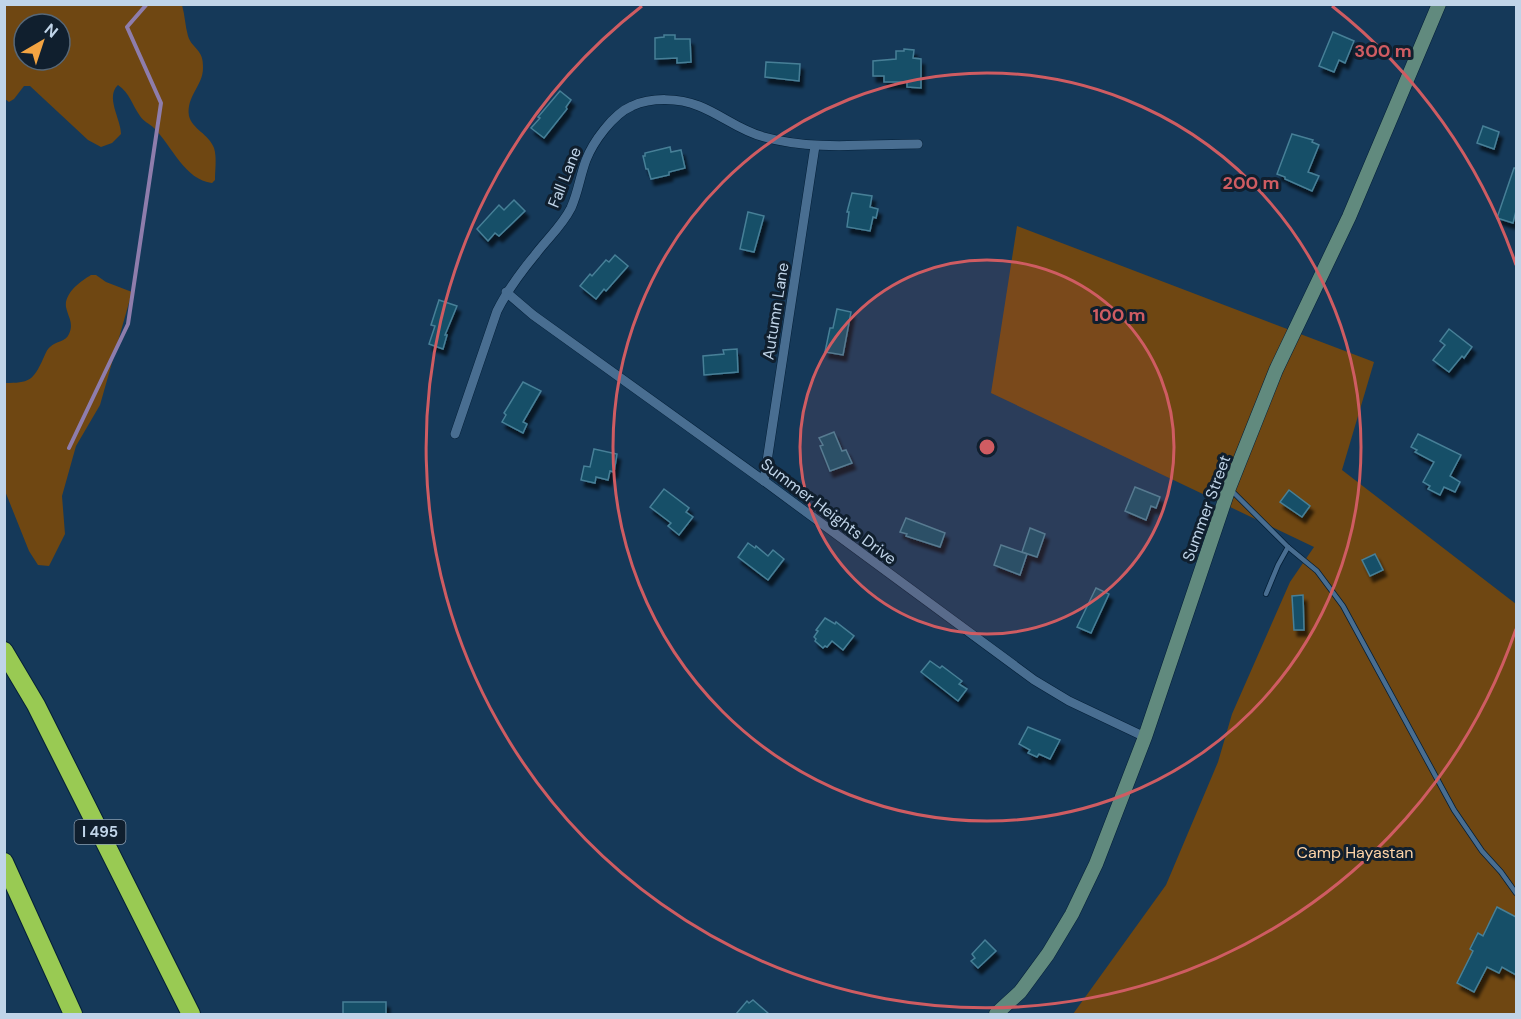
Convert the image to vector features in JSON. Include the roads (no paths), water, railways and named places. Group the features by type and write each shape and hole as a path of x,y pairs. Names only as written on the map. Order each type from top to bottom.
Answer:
{"highway":[{"name":"I 495","path":"4,651 36,705 191,1014"},
{"path":"4,862 73,1014"}],"main road":[{"name":"Summer Street","path":"996,1014 1020,992 1048,954 1072,914 1095,864 1145,738 1229,488 1276,370 1349,217 1439,4"}],"street":[{"name":"Fall Lane","path":"455,434 497,311 506,292 571,209 586,161 596,140 614,120 631,106 653,101 676,100 699,106 762,137 789,143 815,146 918,144"},
{"name":"Autumn Lane","path":"764,481 815,146"},
{"name":"Summer Heights Drive","path":"506,292 533,315 764,481 1034,680 1069,701 1145,738"}],"lane":[{"path":"1229,488 1288,547 1317,571 1343,606 1454,810 1482,851 1516,893"},
{"path":"1266,594 1288,547"}],"waterway":[{"path":"69,448 128,324 161,103 127,27 147,4"}],"park label":[{"name":"Camp Hayastan","path":"1355,852"}]}
